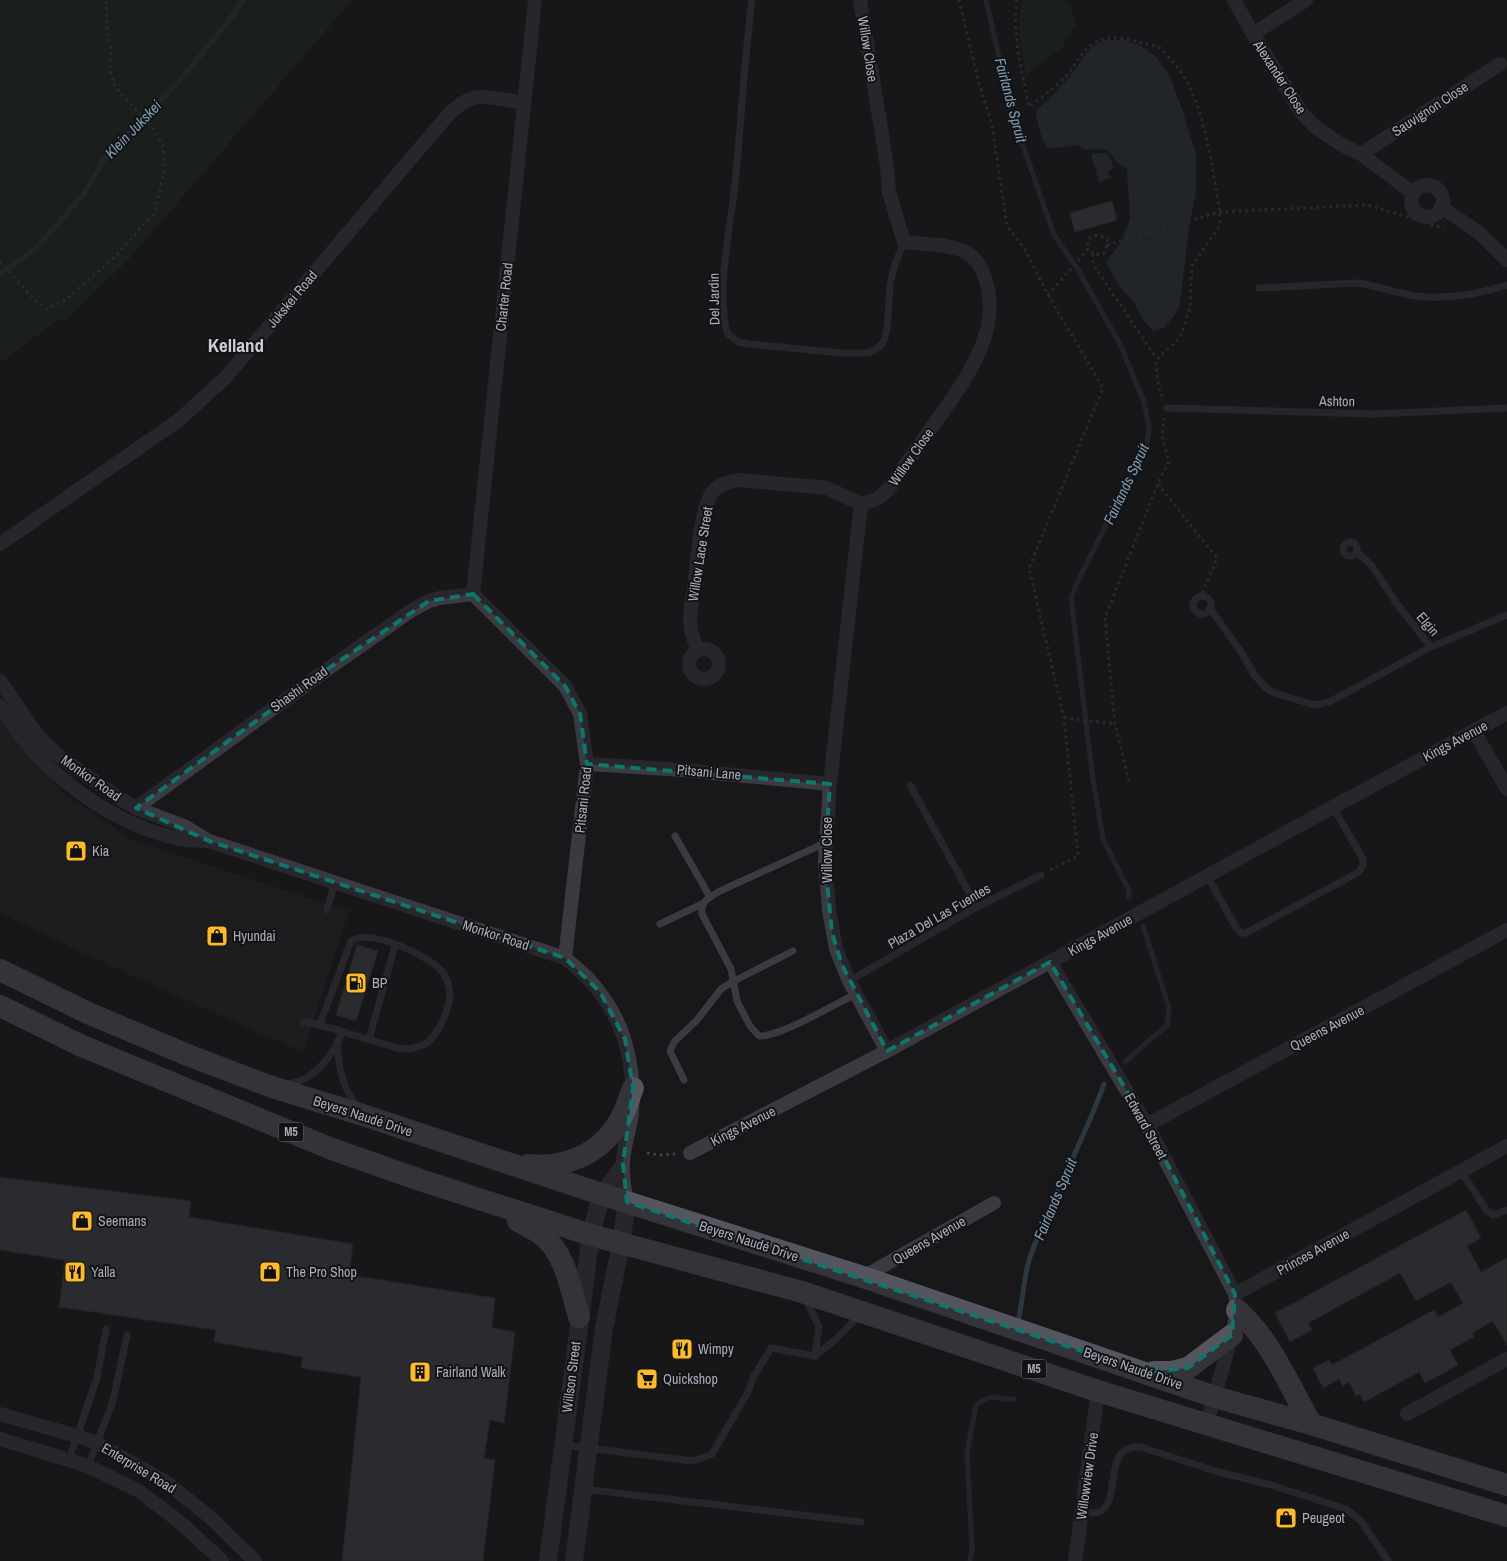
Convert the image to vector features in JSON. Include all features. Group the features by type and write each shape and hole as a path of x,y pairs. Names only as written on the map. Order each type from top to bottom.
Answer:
{"main road":[{"name":"Beyers Naudé Drive","path":"0,970 88,1013 190,1056 272,1087 863,1277 1215,1397 1310,1424 1507,1485"},
{"name":"M5","path":"0,1006 90,1049 332,1149 420,1180 590,1235 802,1292 1098,1391 1507,1516"},
{"path":"508,1162 535,1166 553,1164 581,1158 592,1152 603,1143 620,1120 633,1088"},
{"path":"420,1180 517,1220 542,1235 554,1247 562,1261 580,1317"},
{"path":"1236,1302 1262,1337 1310,1424"},
{"path":"1146,1372 1172,1372 1188,1368 1232,1335"}],"street":[{"name":"Charter Road","path":"473,594 534,0"},
{"name":"Willow Close","path":"860,0 890,192 904,242 955,248 967,253 983,271 988,287 989,302 987,327 980,352 966,380 889,489 877,499 861,504 825,843 829,910 836,950 856,994 887,1051"},
{"name":"Alexander Close","path":"1234,0 1252,34 1302,112 1314,126 1342,145 1361,154 1413,193"},
{"path":"1252,34 1306,0"},
{"name":"Sauvignon Close","path":"1361,154 1500,64"},
{"name":"Jukskei Road","path":"0,544 179,420 209,394 225,378 425,142 457,108 467,101 480,97 524,103"},
{"path":"1423,186 1432,186 1441,194 1442,207 1432,216 1424,217 1412,206 1411,197 1413,193 1423,186"},
{"path":"1442,207 1478,232 1506,255"},
{"name":"Willow Lace Street","path":"698,650 692,637 690,617 703,520 707,502 712,492 718,486 739,480 827,488 861,504"},
{"name":"Pitsani Road","path":"473,594 565,686 580,714 587,764 565,958"},
{"name":"Shashi Road","path":"136,808 412,610 429,601 440,598 473,594"},
{"name":"Monkor Road","path":"0,681 49,748 90,780 136,808 184,826 209,842"},
{"name":"Monkor Road","path":"0,706 23,739 57,774 94,802 126,821 180,839 209,842 565,958 600,992 619,1022 630,1065 633,1088 632,1113 622,1164 627,1202"},
{"name":"Kings Avenue","path":"690,1153 887,1051 1332,806 1507,713"},
{"path":"1474,730 1507,789"},
{"name":"Pitsani Lane","path":"587,764 683,770 830,784"},
{"name":"Queens Avenue","path":"1147,1125 1507,930"},
{"name":"Edward Street","path":"1050,962 1147,1125 1236,1302"},
{"name":"Princes Avenue","path":"1236,1302 1507,1146"},
{"name":"Monkor Road","path":"601,1194 622,1164"},
{"name":"Willson Street","path":"548,1561 590,1235 601,1194"},
{"name":"Willson Street","path":"574,1561 604,1328 621,1244 627,1202"},
{"name":"Queens Avenue","path":"863,1277 994,1203"},
{"path":"1207,1423 1232,1335 1236,1302"},
{"path":"1407,1414 1507,1359"},
{"name":"Willowview Drive","path":"1075,1561 1098,1391"},
{"name":"Enterprise Road","path":"0,1414 97,1443 166,1482 210,1517 256,1561"},
{"name":"Enterprise Road","path":"0,1439 88,1466 139,1492 181,1523 222,1561"}],"lane":[{"name":"Del Jardin","path":"752,0 735,184 724,278 723,305 727,332 738,342 748,344 841,352 868,353 874,350 882,344 885,338 890,284 904,242"},
{"path":"1260,288 1356,283 1369,284 1415,296 1439,297 1465,295 1507,285"},
{"name":"Ashton","path":"1167,408 1372,414 1507,408"},
{"name":"Elgin","path":"1357,552 1372,566 1408,620 1431,647 1507,615"},
{"path":"1210,608 1202,614 1196,612 1193,608 1193,602 1201,596 1207,598 1210,602 1210,608 1260,683 1274,693 1317,705 1331,701 1431,647"},
{"path":"910,786 977,908"},
{"path":"1207,876 1237,929 1241,933 1246,933 1359,872 1363,865 1363,859 1332,806"},
{"path":"674,836 710,897"},
{"path":"660,924 783,861 825,843"},
{"name":"Plaza Del Las Fuentes","path":"850,981 977,908 1041,875"},
{"path":"327,910 335,882"},
{"path":"702,904 702,914 734,980 736,1001 750,1026 759,1036 766,1036 781,1031 856,994"},
{"path":"303,1022 320,1024 368,1040 404,1049 422,1046 433,1038 443,1020 450,997 450,988 442,971 415,951 366,937 357,937 351,941 320,1024"},
{"path":"368,1040 395,944"},
{"path":"684,1080 670,1051 681,1035 697,1020 717,994 734,980 793,951"},
{"path":"272,1087 300,1082 313,1074 337,1046 342,1032"},
{"path":"337,1046 340,1070 345,1086 353,1101 366,1116"},
{"path":"1461,1171 1486,1211 1493,1215 1507,1210"},
{"path":"802,1292 819,1327 815,1356"},
{"path":"562,1445 693,1461 712,1454 771,1348 815,1356 836,1339 863,1312"},
{"path":"68,1459 97,1378 106,1329"},
{"path":"88,1466 113,1401 127,1335"},
{"path":"1082,1512 1098,1512 1105,1508 1109,1501 1117,1464 1122,1453 1132,1447 1141,1447 1214,1471 1281,1488 1346,1509 1361,1521 1388,1561"},
{"path":"583,1489 861,1522"}],"path":[{"path":"0,262 46,308 61,303 110,262 154,212 166,166 163,146 150,126 115,87 110,70 111,48 107,32 106,0"},
{"path":"959,0 978,80 992,125 1007,226 1024,248 1048,295 1103,388 1029,568 1064,718 1078,856 1041,875"},
{"path":"1017,0 1015,16 1017,51 1029,107 1054,88 1068,74 1082,53 1106,38 1130,40 1160,48 1178,67 1192,90 1199,109 1220,212 1220,225 1192,266 1190,308 1180,338 1156,360 1160,393 1167,408 1162,423 1162,436 1169,462 1158,483 1105,618 1115,724 1129,782"},
{"path":"1088,249 1093,254 1099,255 1104,253 1108,245 1220,212 1367,205 1451,230"},
{"path":"1048,295 1088,249 1088,240 1095,235 1104,237 1108,245"},
{"path":"1093,254 1092,264 1156,358"},
{"path":"1158,483 1217,558 1201,596"},
{"path":"1064,718 1115,724"},
{"path":"647,1153 660,1155 690,1153"}],"highlighted area":[{"path":"473,594 565,686 580,714 587,764 830,784 825,861 832,933 842,965 887,1051 1050,962 1147,1125 1235,1294 1232,1335 1188,1368 1146,1372 627,1202 623,1164 633,1088 625,1039 600,992 565,958 209,841 136,808 329,668 429,601"}],"shaded area":[{"path":"0,0 352,0 129,259 66,320 56,321 0,363"},
{"path":"1022,0 1066,0 1071,7 1076,25 1063,46 1026,75 1019,28"},
{"path":"1105,40 1123,40 1141,46 1156,57 1169,74 1196,155 1196,192 1189,228 1179,309 1164,328 1153,331 1142,318 1133,301 1120,287 1106,263 1121,242 1130,219 1127,169 1116,161 1108,150 1086,150 1076,145 1048,149 1041,135 1037,120 1036,110 1063,85 1084,55 1092,47"},
{"path":"1091,154 1108,154 1114,168 1108,171 1111,178 1099,182"},
{"path":"0,710 62,792 132,840 349,911 303,1052 137,978 0,913"}],"building":[{"path":"1112,201 1117,220 1075,232 1070,213"},
{"path":"357,945 378,951 356,1021 336,1015"},
{"name":"Fairland Walk","path":"0,1177 191,1201 189,1217 353,1244 349,1275 495,1298 492,1328 515,1332 504,1423 490,1420 484,1458 495,1460 483,1561 342,1561 361,1377 301,1368 303,1357 214,1342 216,1330 59,1307 65,1260 0,1250"},
{"path":"1466,1210 1481,1238 1467,1246 1481,1272 1507,1258 1507,1345 1493,1321 1472,1333 1474,1337 1450,1350 1458,1365 1425,1383 1419,1372 1364,1402 1360,1394 1356,1396 1349,1382 1343,1386 1339,1379 1323,1388 1313,1368 1329,1360 1332,1365 1434,1310 1438,1317 1463,1303 1451,1282 1416,1301 1400,1273 1308,1323 1312,1330 1290,1342 1275,1313"}],"waterway":[{"name":"Klein Jukskei","path":"0,274 36,248 84,194 104,159 183,77 243,0"},
{"name":"Fairlands Spruit","path":"986,0 1013,117 1054,235 1077,268 1120,344 1144,402 1149,427 1147,443 1071,598 1093,780 1103,839 1129,891 1129,897"},
{"name":"Fairlands Spruit","path":"1125,1062 1167,1025 1169,1008 1143,926"},
{"name":"Fairlands Spruit","path":"1019,1317 1026,1271 1038,1235 1087,1128 1104,1084"},
{"name":"Fairlands Spruit","path":"970,1561 972,1549 967,1453 976,1405 992,1397 1008,1400 1014,1399"}],"place":[{"name":"Kia","path":"76,851"},
{"name":"Hyundai","path":"217,936"},
{"name":"BP","path":"356,983"},
{"name":"Seemans","path":"82,1221"},
{"name":"Yalla","path":"75,1272"},
{"name":"The Pro Shop","path":"270,1272"},
{"name":"Wimpy","path":"682,1349"},
{"name":"Fairland Walk","path":"420,1372"},
{"name":"Quickshop","path":"647,1379"},
{"name":"Peugeot","path":"1286,1518"}],"district":[{"name":"Kelland","path":"236,345"}]}
